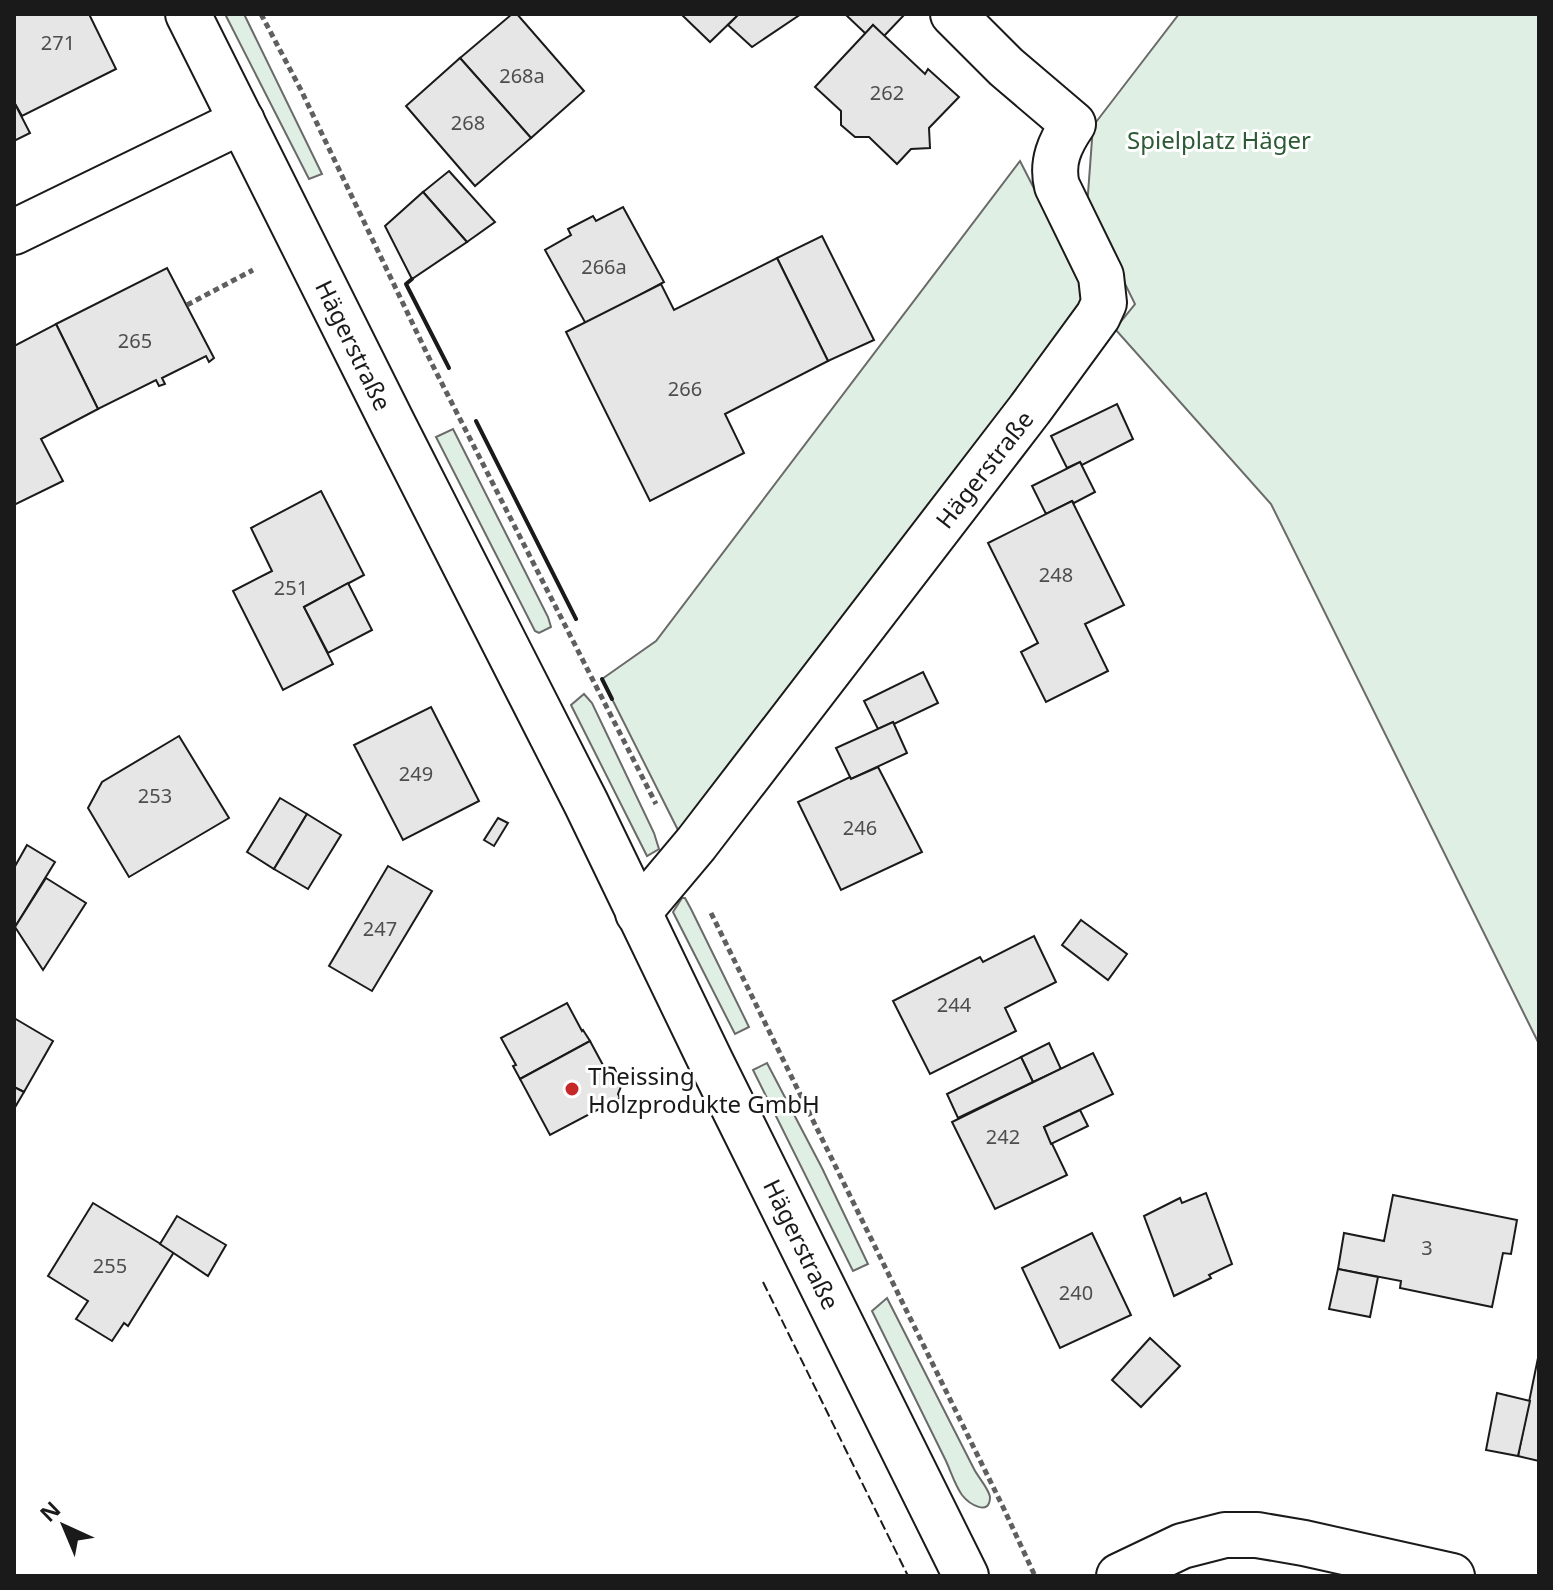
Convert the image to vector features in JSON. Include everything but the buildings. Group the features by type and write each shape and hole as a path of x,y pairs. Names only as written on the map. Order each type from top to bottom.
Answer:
{"main road":[{"name":"Hägerstraße","path":"188,14 579,790 966,1576"},
{"name":"Hägerstraße","path":"638,913 684,858 1039,396 1087,333 1104,303 1101,276 1057,186 1054,173 1064,136 1073,124 1006,67 953,14"},
{"path":"14,232 242,121"},
{"path":"1119,1576 1182,1546 1225,1535 1257,1535 1452,1576"}],"path":[{"path":"261,14 301,90 431,362 684,858 1035,1576"},
{"path":"187,305 303,243"}],"green space":[{"path":"225,14 244,14 322,174 309,179"},
{"name":"Spielplatz Häger","path":"1179,14 1539,14 1539,1044 1271,504 1115,329 1135,304 1087,207 1093,126"},
{"path":"1020,161 1090,298 682,838 602,679 656,641"},
{"path":"453,429 548,617 551,627 539,633 535,631 436,437"},
{"path":"584,694 592,703 654,833 659,849 647,856 571,705"},
{"path":"682,898 691,909 749,1027 735,1034 673,912"},
{"path":"767,1063 868,1264 853,1271 753,1070"},
{"path":"887,1298 974,1469 988,1490 989,1503 983,1508 974,1505 960,1491 872,1311"}],"fence":[{"path":"763,1282 908,1576"}],"wall":[{"path":"412,279 406,284 449,368"},
{"path":"476,421 576,619"},
{"path":"602,679 612,699"}],"place":[{"name":"Theissing Holzprodukte GmbH","path":"572,1089"}]}
